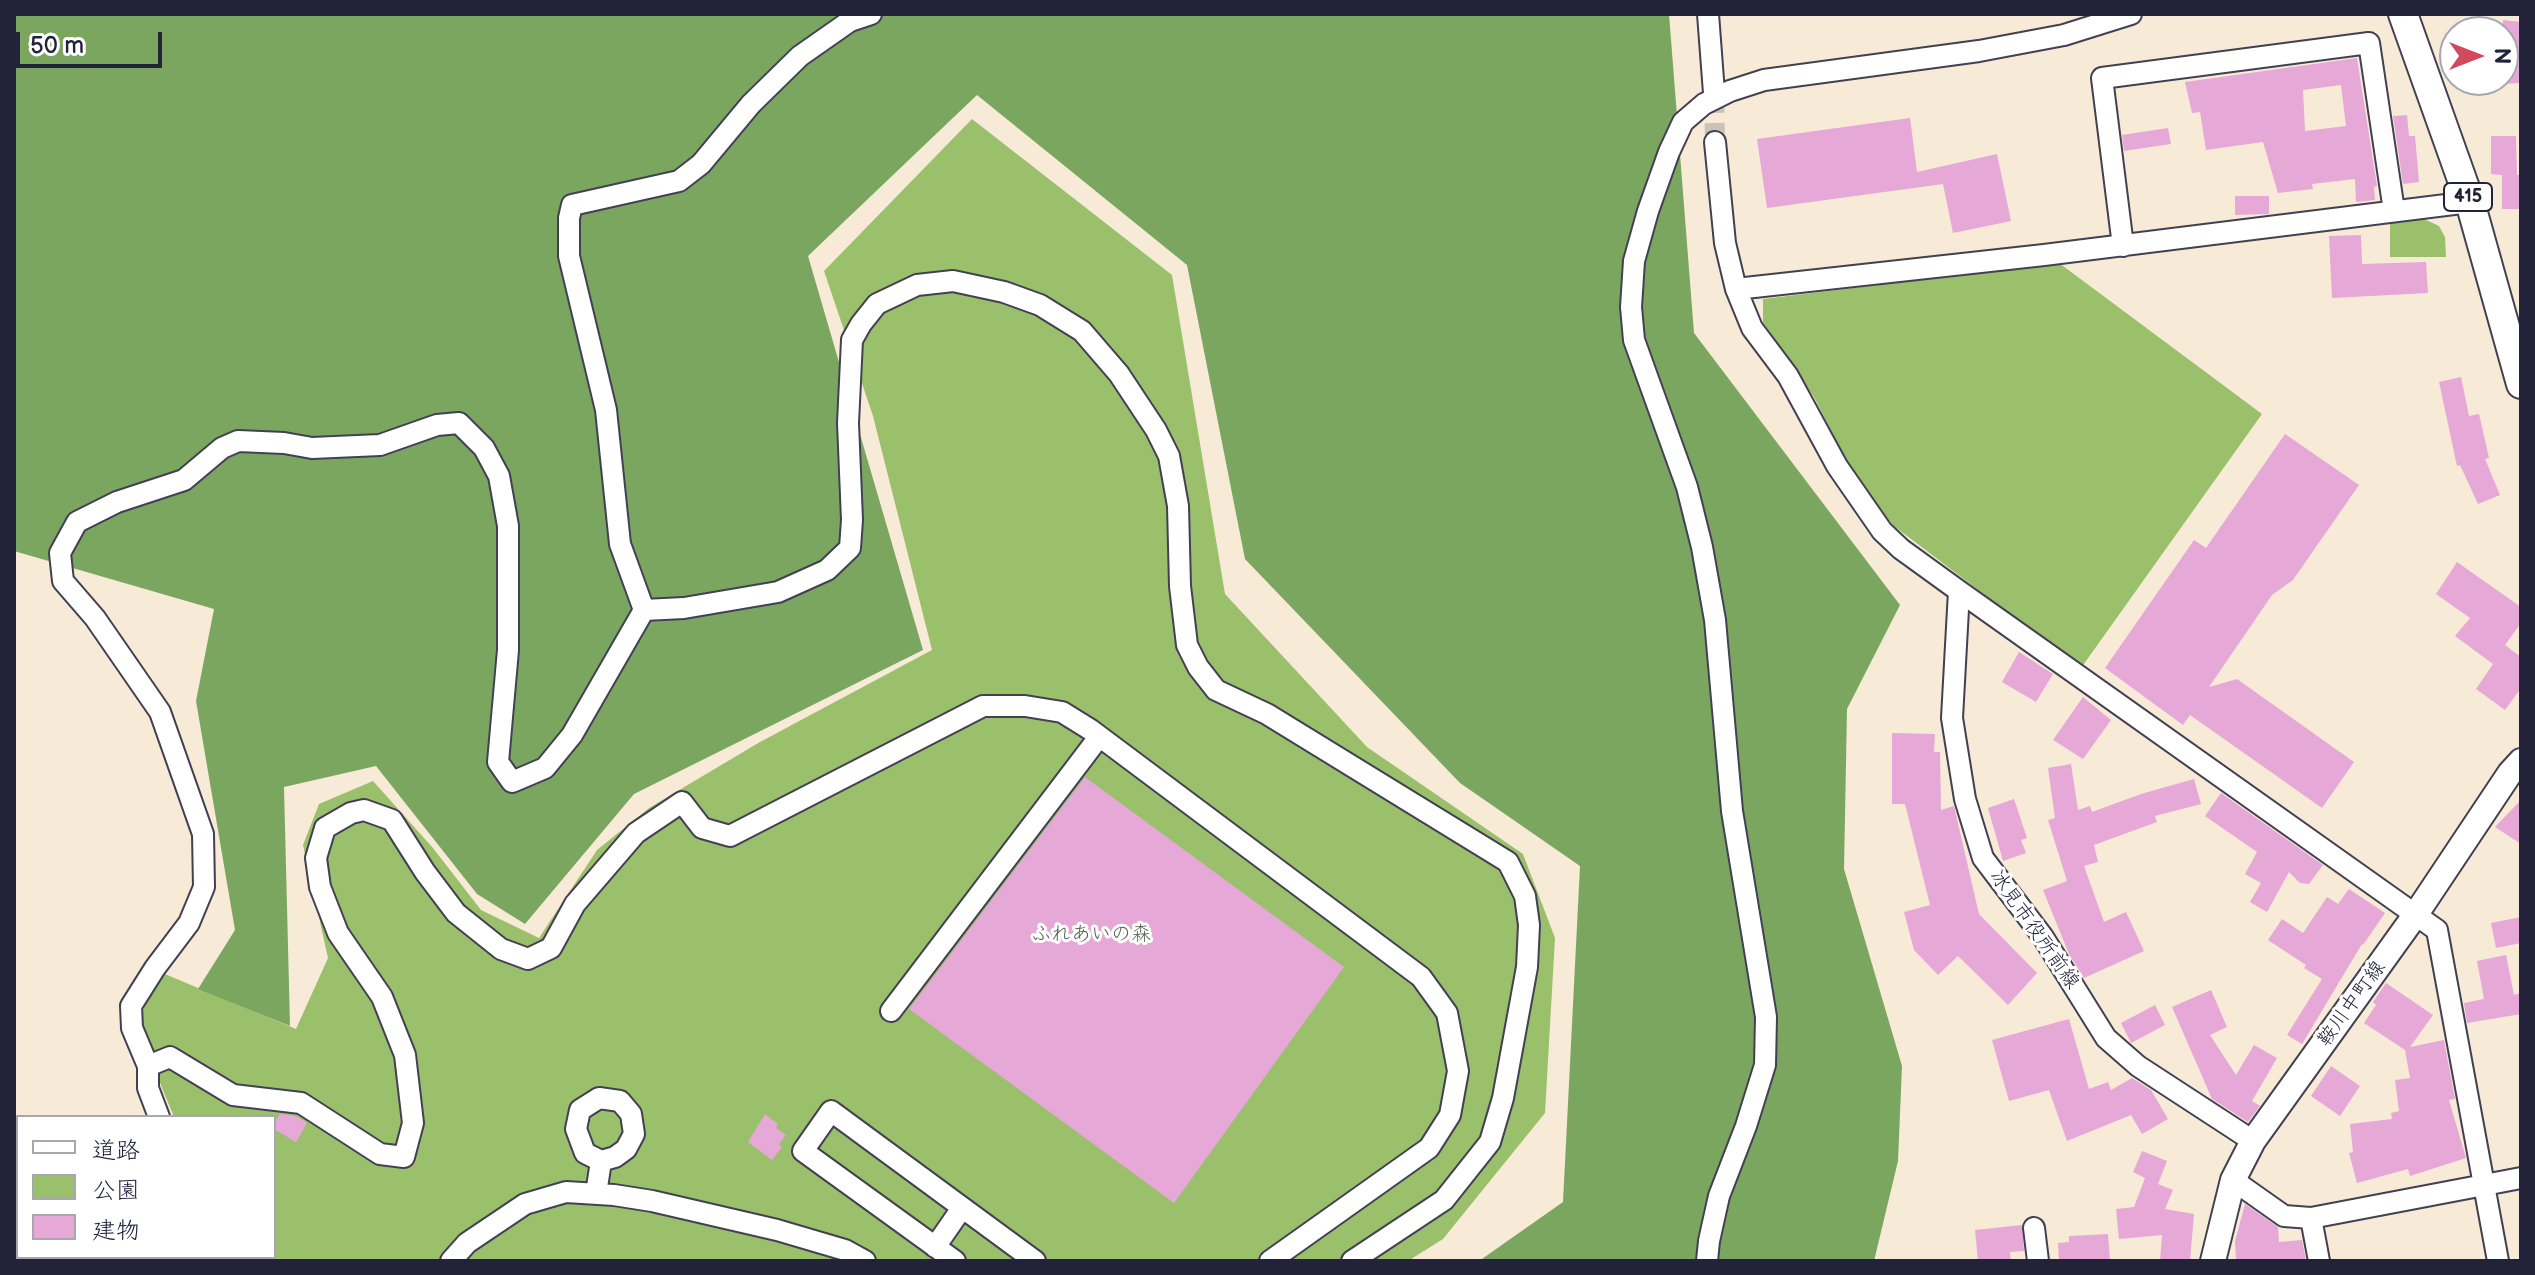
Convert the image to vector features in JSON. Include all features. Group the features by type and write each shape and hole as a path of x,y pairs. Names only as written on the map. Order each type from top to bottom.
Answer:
{"highway":[{"name":"415","path":"2403,14 2516,340 2521,384"}],"main road":[{"name":"鞍川中町線","path":"2213,1261 2233,1180 2253,1141 2521,761"}],"street":[{"path":"158,1115 148,1088 148,1066 132,1028 131,1006 189,923 204,887 203,834 160,712 95,618 63,581 60,553 77,522 117,502 184,480 222,448 238,441 312,448 380,445 437,425 459,423 484,448 499,476 508,526 508,650 498,762 512,782 545,768 572,735 644,610 620,544 606,410 569,256 572,205 679,181 701,164 751,104 800,56 850,21 871,14"},
{"path":"1708,14 1714,93"},
{"path":"1707,1261 1719,1196 1765,1065 1766,1017 1732,811 1715,620 1702,547 1687,487 1634,340 1631,307 1634,261 1648,211 1683,122 1704,104 1730,91 1764,80 1979,51 2064,35 2131,14"},
{"path":"2123,246 2102,78 2369,43 2394,211"},
{"path":"1715,142 1725,243 1736,289 1752,328 1788,376 1837,466 1882,531 1901,549 1959,591 2437,930 2498,1261"},
{"path":"1736,289 2123,246 2470,202"},
{"path":"644,610 684,608 778,592 827,570 850,548 852,520 848,423 852,340 877,304 917,285 953,281 1004,292 1040,305 1082,331 1119,374 1156,430 1169,456 1178,506 1180,586 1187,645 1198,667 1216,690 1267,714 1508,862 1525,896 1529,925 1527,967 1503,1098 1490,1142 1444,1200 1352,1261"},
{"name":"冰見市役所前線","path":"1959,591 1952,718 1965,799 1983,858 2043,937 2106,1038 2138,1066 2253,1141"},
{"path":"148,1066 170,1057 233,1095 301,1103 380,1154 404,1157 413,1123 405,1055 382,997 338,933 320,887 316,858 325,828 351,813 364,810 392,820 456,913 501,949 528,959 551,948 575,904 636,833 682,802 702,828 730,836 983,706 1025,706 1062,712 1421,977 1447,1013 1458,1071 1450,1115 1429,1148 1270,1261"},
{"path":"891,1011 1099,737"},
{"path":"955,1261 803,1151 831,1111 1035,1261"},
{"path":"596,1194 601,1161"},
{"path":"2233,1180 2284,1216 2311,1218 2521,1178"},
{"path":"451,1261 467,1243 525,1204 566,1192 652,1201 777,1230 845,1250 865,1261"},
{"path":"935,1247 962,1208"},
{"path":"2311,1218 2319,1261"},
{"path":"2034,1228 2038,1261"}],"green space":[{"path":"14,14 1669,14 1694,333 1900,605 1847,709 1844,869 1902,1066 1898,1161 1874,1261 1479,1261 1563,1202 1580,866 1460,783 1245,559 1187,265 977,95 808,256 923,650 634,794 525,924 477,894 376,766 284,787 290,1026 198,989 235,930 196,701 214,609 14,551"},
{"name":"ふれあいの森","path":"972,119 1172,275 1225,594 1367,747 1523,854 1555,938 1545,1113 1443,1239 1408,1261 220,1261 276,1259 276,1115 173,1115 138,1022 160,972 296,1029 328,958 303,845 319,804 373,781 433,848 481,910 539,938 597,850 649,808 760,742 932,650 873,416 824,271"},
{"path":"2424,219 2439,226 2445,237 2446,257 2390,257 2390,220"},
{"path":"2059,263 2262,414 2081,668 1894,526 1860,488 1814,397 1763,322 1763,299"}],"building":[{"path":"2519,22 2521,22 2519,83"},
{"path":"2357,58 2377,186 2374,187 2375,200 2356,202 2355,179 2312,184 2313,189 2278,193 2263,142 2206,150 2200,112 2192,113 2185,82","holes":["2341,85 2346,126 2305,131 2303,90"]},
{"path":"2407,115 2409,136 2415,136 2419,182 2403,184 2393,116"},
{"path":"1910,118 1917,172 1997,154 2011,221 1953,233 1943,184 1767,208 1757,139"},
{"path":"2168,128 2171,144 2124,151 2122,135"},
{"path":"2491,136 2516,136 2521,209 2502,209 2502,175 2491,174"},
{"path":"2235,196 2269,196 2269,214 2235,215"},
{"path":"2361,235 2362,264 2426,262 2428,293 2332,298 2329,236"},
{"path":"2461,377 2469,416 2479,414 2489,458 2485,459 2500,495 2478,504 2460,465 2457,466 2439,382"},
{"path":"2285,434 2359,485 2293,580 2272,595 2209,687 2237,679 2354,762 2322,808 2190,715 2183,725 2105,668 2194,540 2206,548"},
{"path":"2457,562 2521,607 2521,623 2505,645 2521,657 2521,688 2505,710 2476,689 2493,664 2455,636 2470,618 2436,594"},
{"path":"2019,652 2053,674 2036,702 2002,682"},
{"path":"2083,697 2111,720 2083,759 2053,740"},
{"path":"1892,733 1935,734 1934,752 1940,752 1941,810 1954,806 1979,914 2037,973 2008,1005 1958,956 1938,975 1914,950 1904,912 1930,905 1905,804 1892,804"},
{"path":"2071,764 2078,810 2090,806 2092,812 2194,779 2201,804 2155,816 2157,822 2094,845 2098,862 2084,866 2104,922 2126,912 2144,951 2084,978 2069,954 2043,890 2067,881 2048,820 2055,818 2048,768"},
{"path":"1085,777 1344,967 1174,1203 909,1009"},
{"path":"2221,793 2323,865 2309,884 2300,883 2289,872 2267,912 2250,902 2261,883 2245,874 2257,852 2205,816"},
{"path":"2014,799 2027,838 2021,840 2026,853 2003,861 1988,808"},
{"path":"2521,800 2521,844 2495,827"},
{"path":"2349,889 2385,913 2362,944 2302,1044 2287,1035 2322,979 2268,940 2282,919 2303,933 2327,897 2338,904"},
{"path":"2521,917 2521,943 2496,948 2491,923"},
{"path":"2506,955 2514,995 2521,993 2521,1014 2467,1023 2464,1003 2484,999 2477,961"},
{"path":"2386,983 2433,1015 2410,1047 2444,1040 2455,1099 2449,1100 2466,1158 2410,1176 2408,1169 2357,1183 2349,1153 2353,1152 2350,1124 2392,1119 2391,1113 2399,1111 2395,1080 2410,1078 2405,1050 2364,1023"},
{"path":"2211,990 2227,1027 2210,1035 2236,1075 2254,1045 2277,1058 2252,1101 2260,1106 2248,1122 2212,1099 2172,1007"},
{"path":"2155,1005 2165,1025 2131,1043 2121,1023"},
{"path":"2069,1019 2089,1089 2108,1082 2111,1090 2132,1078 2151,1090 2168,1119 2142,1134 2131,1115 2067,1141 2049,1090 2009,1101 1992,1040"},
{"path":"2331,1066 2360,1086 2340,1116 2311,1096"},
{"path":"280,1114 296,1116 307,1123 296,1142 276,1130 276,1120"},
{"path":"765,1114 786,1135 772,1160 748,1142"},
{"path":"2142,1151 2167,1161 2158,1184 2173,1190 2165,1209 2194,1214 2190,1261 2160,1261 2162,1235 2119,1239 2116,1209 2134,1207 2145,1178 2133,1172"},
{"path":"2245,1204 2278,1227 2279,1242 2302,1240 2306,1261 2236,1261 2235,1241"},
{"path":"2022,1225 2024,1251 2010,1252 2011,1261 1978,1261 1975,1230"},
{"path":"2108,1234 2110,1261 2059,1261 2058,1243 2069,1242 2069,1236"}],"tunnel":[{"path":"1714,93 1715,142"}]}
